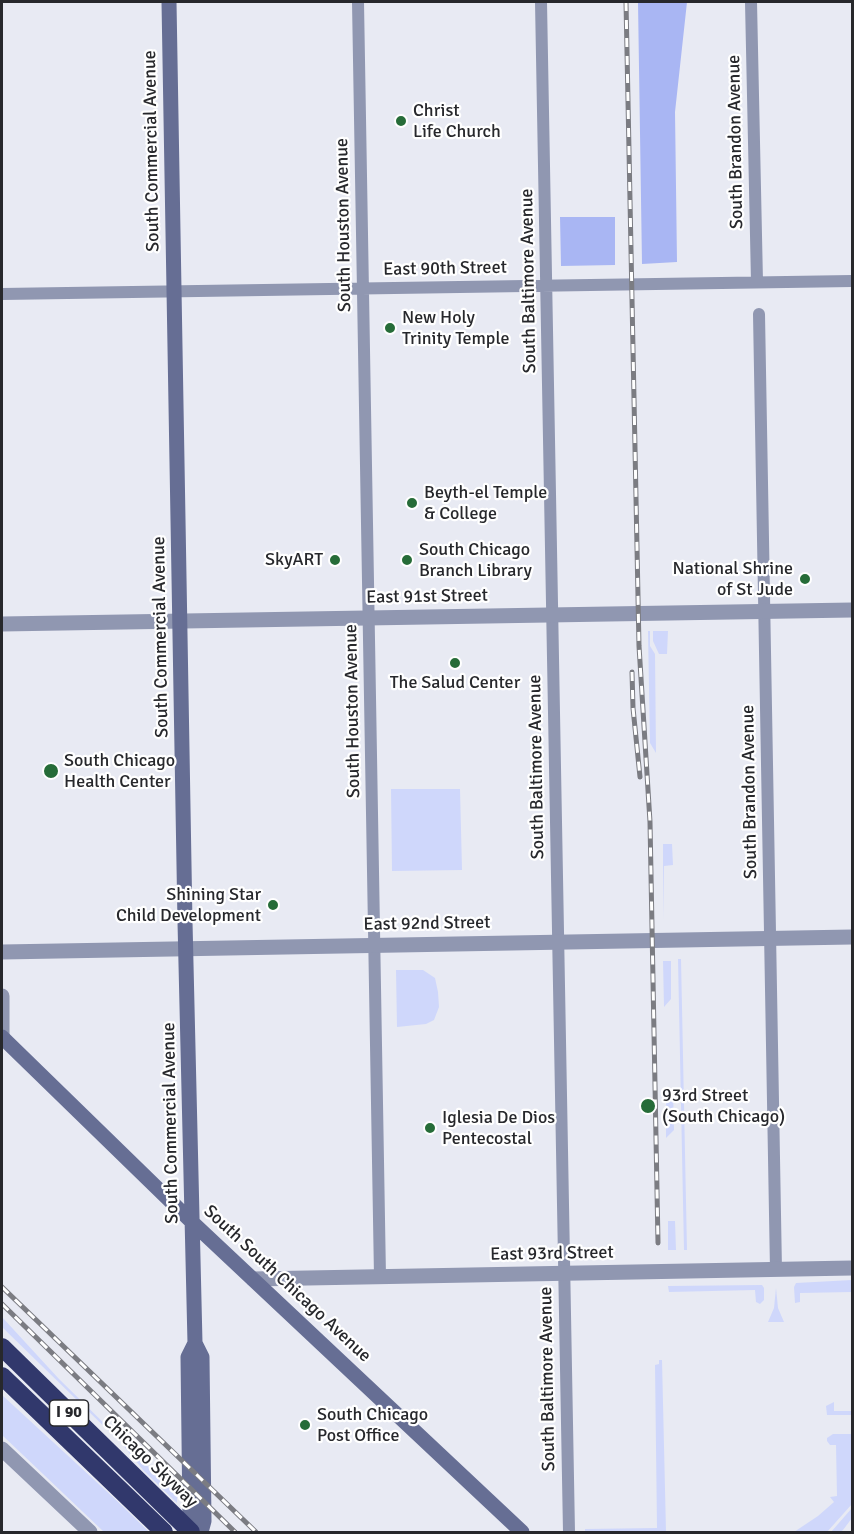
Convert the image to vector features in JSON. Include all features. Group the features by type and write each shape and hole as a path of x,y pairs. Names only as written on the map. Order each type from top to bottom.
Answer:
{"highway":[{"name":"Chicago Skyway","path":"2,1347 192,1533"},
{"name":"I 90","path":"2,1376 164,1533"}],"main road":[{"name":"South Commercial Avenue","path":"169,2 195,1343 202,1357 204,1521 201,1533"},
{"name":"South South Chicago Avenue","path":"2,1037 193,1223 522,1533"},
{"name":"South Commercial Avenue","path":"192,1533 188,1357 195,1343"}],"street":[{"name":"South Houston Avenue","path":"358,2 380,1276"},
{"name":"South Baltimore Avenue","path":"541,2 569,1533"},
{"name":"South Brandon Avenue","path":"752,2 757,282"},
{"name":"East 90th Street","path":"2,294 852,281"},
{"name":"South Brandon Avenue","path":"759,314 777,1270"},
{"name":"East 91st Street","path":"2,624 852,610"},
{"name":"East 92nd Street","path":"2,952 852,937"},
{"path":"2,996 2,1037"},
{"name":"East 93rd Street","path":"253,1279 852,1268"},
{"path":"2,1449 90,1533"}],"shaded area":[{"path":"638,2 687,2 675,112 677,262 642,264"},
{"path":"560,217 615,217 615,265 561,266"},
{"path":"648,631 650,631 650,646 655,654 656,753 650,743"},
{"path":"653,631 668,631 667,654 659,654 653,641"},
{"path":"391,789 460,789 462,870 392,871"},
{"path":"663,844 672,844 673,865 664,866 663,920"},
{"path":"678,959 681,959 687,1250 684,1250"},
{"path":"663,961 671,961 671,999 664,1007"},
{"path":"396,970 423,970 435,978 439,1007 434,1020 426,1024 397,1027"},
{"path":"673,1090 674,1130 666,1138 666,1098"},
{"path":"668,1221 675,1221 676,1250 668,1250"},
{"path":"852,1280 852,1292 800,1293 800,1302 795,1303 796,1283"},
{"path":"762,1285 764,1300 760,1304 756,1302 755,1290 669,1292 668,1286"},
{"path":"776,1288 778,1308 784,1322 768,1322 774,1308"},
{"path":"2,1317 59,1379 177,1495 177,1503 144,1471 121,1443 2,1327"},
{"path":"659,1360 662,1360 666,1532 585,1532 585,1529 657,1528 655,1365 659,1364"},
{"path":"2,1395 149,1532 104,1532 2,1435"},
{"path":"834,1402 834,1411 852,1411 852,1415 827,1415 826,1406"},
{"path":"833,1434 852,1434 852,1504 827,1532 794,1532 834,1502 830,1497 837,1496 836,1445 830,1445 827,1441 827,1438"},
{"path":"852,1508 852,1518 843,1530 831,1532"}],"railway":[{"path":"626,2 639,646 650,822 658,1243"},
{"path":"632,672 640,777"},
{"path":"2,1287 256,1532"},
{"path":"2,1304 235,1532"}],"place":[{"name":"Christ Life Church","path":"401,121"},
{"name":"New Holy Trinity Temple","path":"390,328"},
{"name":"Beyth-el Temple & College","path":"412,503"},
{"name":"SkyART","path":"335,560"},
{"name":"South Chicago Branch Library","path":"407,560"},
{"name":"National Shrine of St Jude","path":"805,579"},
{"name":"The Salud Center","path":"455,663"},
{"name":"South Chicago Health Center","path":"51,771"},
{"name":"Shining Star Child Development","path":"273,905"},
{"name":"93rd Street (South Chicago)","path":"648,1106"},
{"name":"Iglesia De Dios Pentecostal","path":"430,1128"},
{"name":"South Chicago Post Office","path":"305,1425"}]}
